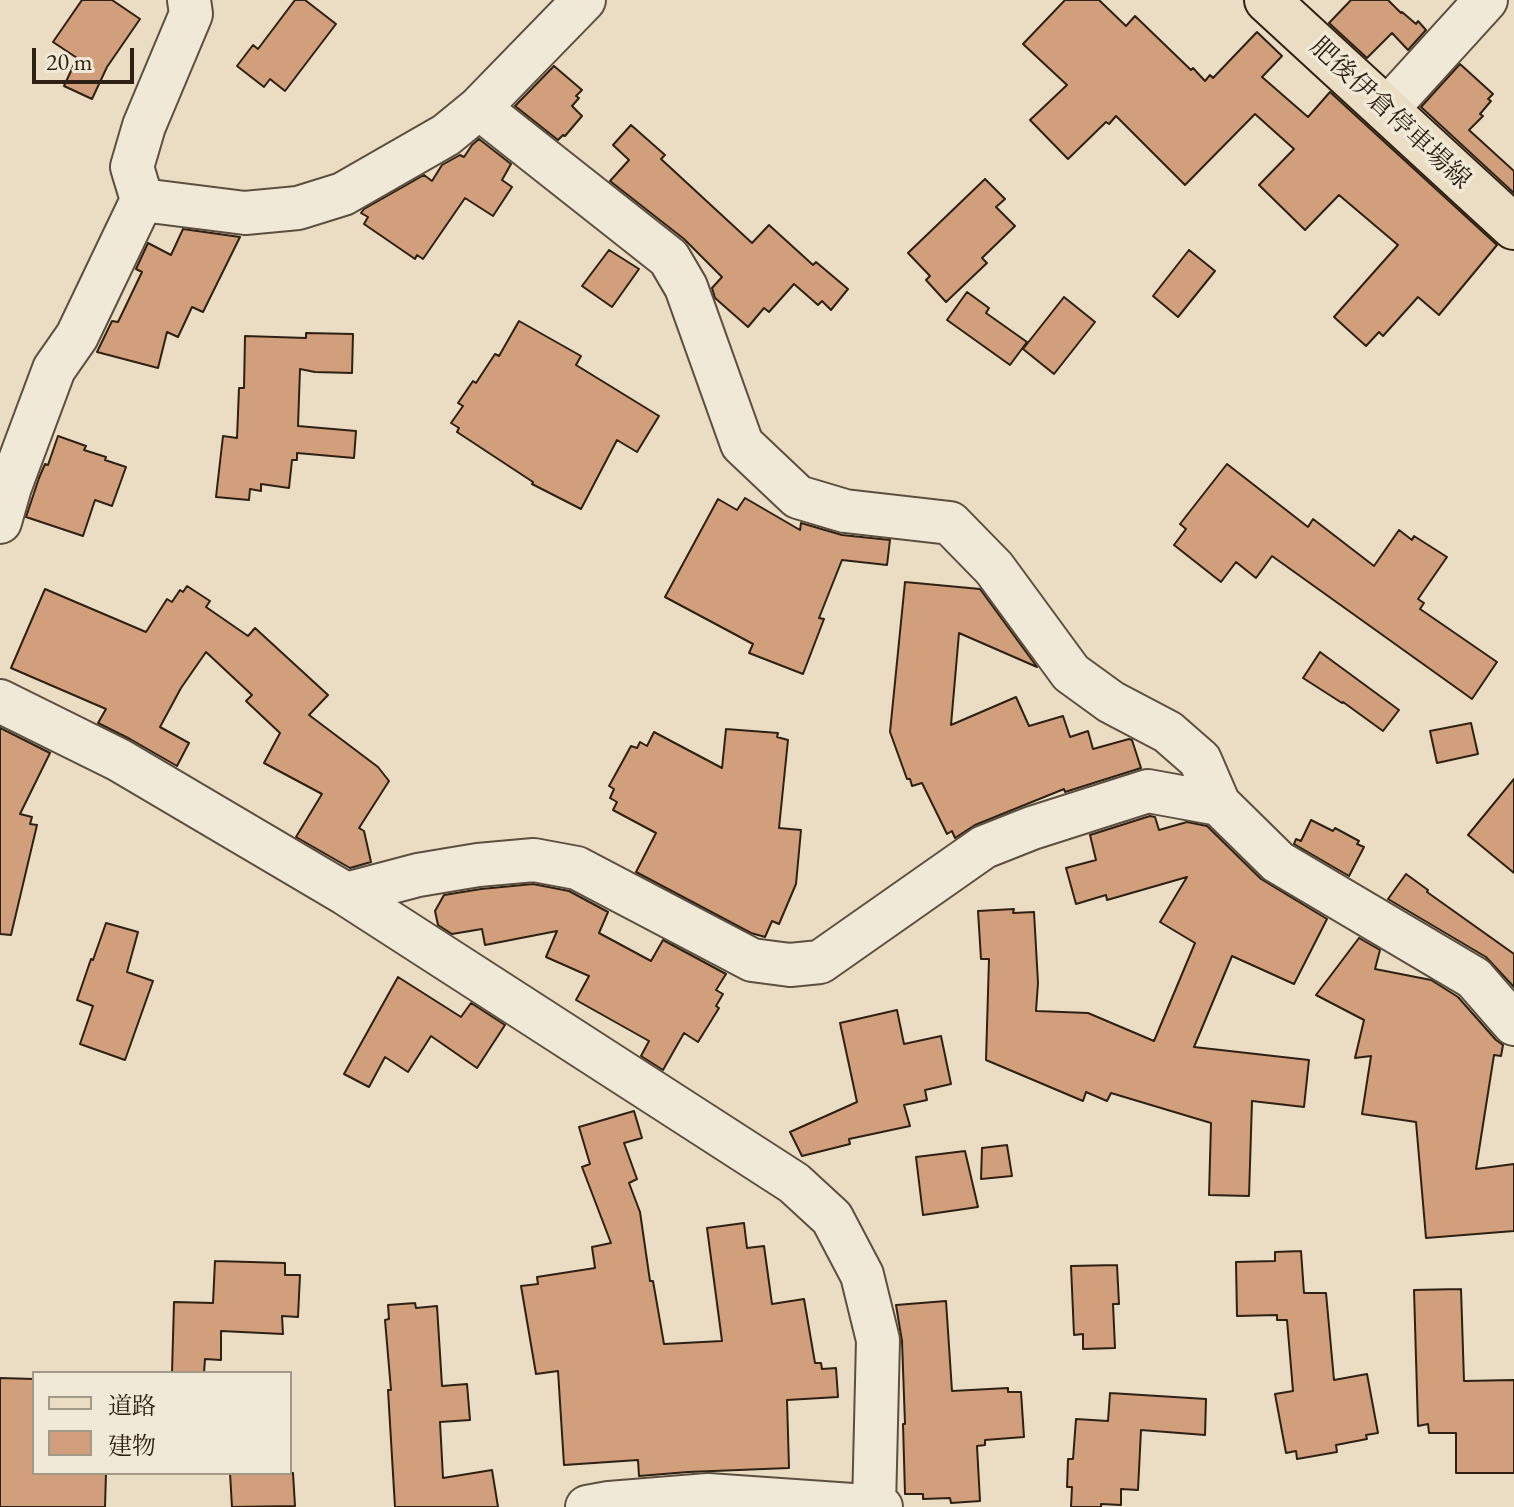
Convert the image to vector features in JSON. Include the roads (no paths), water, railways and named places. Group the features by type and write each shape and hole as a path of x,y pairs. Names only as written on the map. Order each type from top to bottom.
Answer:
{"main road":[{"name":"肥後伊倉停車場線","path":"1267,0 1514,227"}],"street":[{"path":"0,522 54,369 77,336 142,200 132,167 144,126 191,14 189,0"},
{"path":"142,200 245,213 298,208 343,194 446,135 479,108 584,0"},
{"path":"1386,110 1486,0"},
{"path":"479,108 669,258 686,287 742,444 798,497 845,511 950,523 994,568 1071,673 1111,702 1168,732 1200,760 1219,804 1278,862 1474,978 1514,1024"},
{"path":"0,701 119,760 346,894 794,1183 832,1218 862,1275 878,1340 876,1507 708,1495 587,1507"},
{"path":"346,894 418,875 534,860 577,868 752,960 790,965 820,962 984,847 1032,828 1148,791 1219,804"}]}
